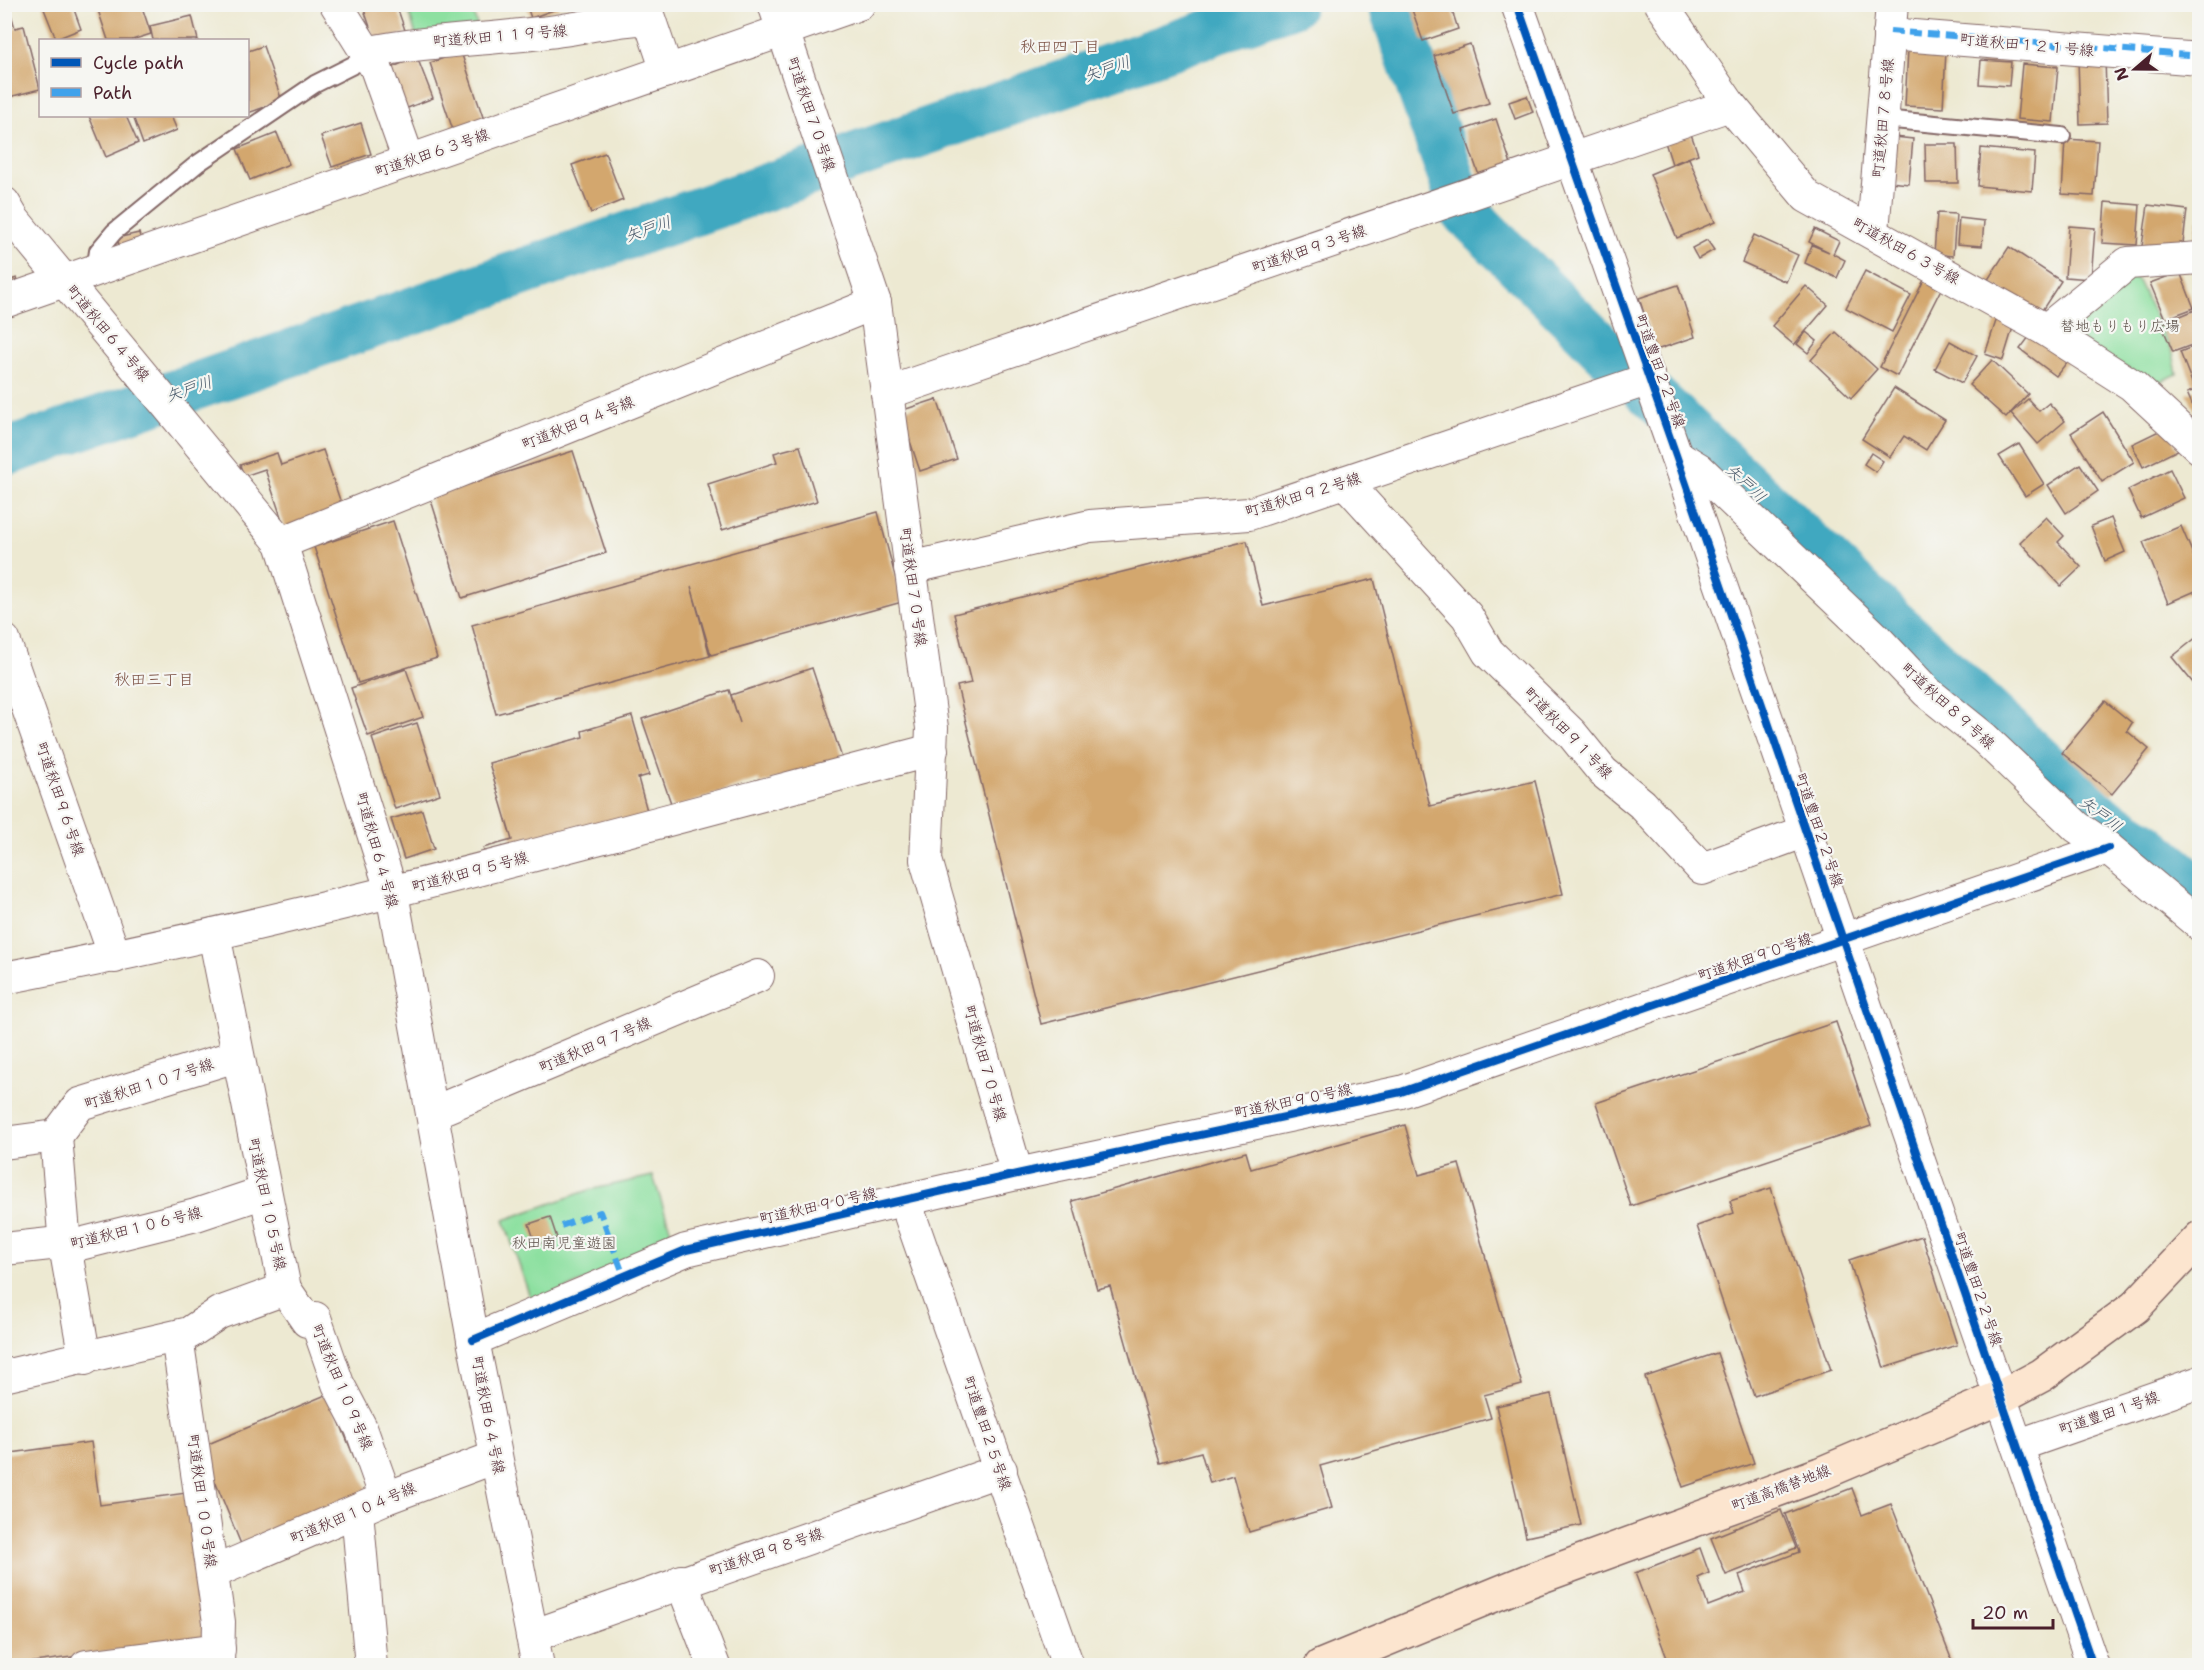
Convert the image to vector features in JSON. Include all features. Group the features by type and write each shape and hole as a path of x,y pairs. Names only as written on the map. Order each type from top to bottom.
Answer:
{"street":[{"path":"336,4 376,68 409,161"},
{"name":"町道秋田６３号線","path":"4,302 667,71 778,18 859,4"},
{"name":"町道豊田２２号線","path":"1517,4 1676,455 2093,1665"},
{"name":"町道秋田６３号線","path":"1661,4 1730,105 1807,197 1874,231 2046,330 2133,385 2199,446"},
{"name":"町道秋田１１９号線","path":"367,55 403,45 571,30 610,20 649,18 667,71"},
{"name":"町道秋田７０号線","path":"778,18 875,303 932,728 926,860 1017,1174"},
{"name":"町道秋田１２１号線","path":"1891,19 2199,59"},
{"name":"町道秋田７８号線","path":"1874,231 1891,19"},
{"name":"町道秋田９３号線","path":"888,393 1730,105"},
{"name":"町道秋田６４号線","path":"4,203 14,220 281,543 392,892 473,1340 535,1651"},
{"path":"2046,330 2128,262 2199,258"},
{"name":"町道秋田９４号線","path":"281,543 875,303"},
{"name":"町道秋田９２号線","path":"910,568 1090,526 1249,514 1649,379"},
{"name":"町道秋田８９号線","path":"1676,455 1699,470 1874,636 1927,692 1984,738 2077,827 2108,848 2199,926"},
{"name":"町道秋田９１号線","path":"1345,482 1467,616 1488,652 1572,734 1603,772 1642,804 1702,869 1806,831"},
{"name":"町道秋田９６号線","path":"4,640 115,957"},
{"name":"町道秋田９５号線","path":"4,978 115,957 392,892 932,750"},
{"name":"町道秋田９０号線","path":"473,1340 686,1250 1017,1174 1401,1092 1843,942 2108,848"},
{"name":"町道秋田１０５号線","path":"4,1376 189,1333 219,1313 285,1288 236,1056 214,934"},
{"name":"町道秋田９７号線","path":"432,1113 758,976"},
{"name":"町道秋田１０７号線","path":"56,1136 80,1104 236,1056"},
{"path":"4,1143 56,1136 65,1246 85,1359"},
{"name":"町道秋田１０６号線","path":"4,1249 50,1244 72,1246 196,1215 265,1192"},
{"name":"町道豊田２５号線","path":"905,1201 1068,1665"},
{"name":"町道高橋替地線","path":"1321,1665 1528,1581 1820,1474 2001,1397 2042,1375 2135,1307 2199,1238"},
{"name":"町道秋田１０９号線","path":"285,1288 307,1322 315,1318 338,1384 361,1428 386,1498"},
{"name":"町道秋田１００号線","path":"177,1336 219,1622 218,1657"},
{"name":"町道豊田１号線","path":"2019,1445 2199,1382"},
{"name":"町道秋田１０４号線","path":"212,1573 386,1498 496,1456"},
{"name":"町道秋田９８号線","path":"535,1651 681,1581 1001,1470"},
{"path":"357,1510 371,1665"},
{"path":"681,1581 714,1665"},
{"path":"86,1665 218,1657"}],"lane":[{"path":"94,271 98,251 114,232 197,164 315,84 367,55"},
{"path":"1883,119 2062,136"}],"green space":[{"path":"407,5 471,5 479,32 416,36"},
{"name":"替地もりもり広場","path":"2135,275 2173,353 2177,374 2156,384 2071,338 2070,320"},
{"name":"秋田南児童遊園","path":"653,1176 675,1243 532,1303 504,1220 589,1190"}],"building":[{"path":"4,4 8,4 15,28 24,26 39,89 9,97 4,85"},
{"path":"42,4 72,4 81,29 56,39"},
{"path":"96,4 141,4 151,34 135,39 108,39"},
{"path":"362,4 396,4 406,33 376,44"},
{"path":"526,4 557,4 559,8 531,18"},
{"path":"1410,4 1450,4 1458,29 1423,41"},
{"path":"192,16 198,39 153,39 150,26"},
{"path":"1470,44 1489,103 1454,114 1434,56"},
{"path":"263,46 282,101 249,113 249,51"},
{"path":"1908,49 1946,51 1943,108 1905,106"},
{"path":"461,52 485,123 454,133 430,63"},
{"path":"417,57 433,98 405,109 388,69"},
{"path":"2078,58 2105,58 2107,123 2080,124"},
{"path":"1981,60 2011,62 2009,86 1979,84"},
{"path":"2022,64 2058,67 2053,122 2017,119"},
{"path":"1527,96 1533,112 1515,119 1509,102"},
{"path":"89,117 126,117 138,143 106,157"},
{"path":"171,117 177,130 143,144 134,119"},
{"path":"1496,119 1513,170 1481,181 1463,130"},
{"path":"361,123 371,154 332,167 321,136"},
{"path":"277,133 289,164 250,180 237,149"},
{"path":"1691,134 1698,154 1672,164 1665,142"},
{"path":"1894,137 1913,139 1909,184 1890,182"},
{"path":"2065,139 2098,141 2094,196 2062,194"},
{"path":"1925,144 1957,144 1958,183 1926,183"},
{"path":"1981,148 2035,153 2032,191 1978,186"},
{"path":"605,153 623,200 591,213 572,165"},
{"path":"1689,158 1715,222 1677,238 1650,174"},
{"path":"2105,202 2140,205 2137,245 2102,243"},
{"path":"2148,205 2187,210 2182,252 2142,246"},
{"path":"1937,213 1956,214 1953,256 1934,254"},
{"path":"1959,218 1984,221 1982,246 1957,244"},
{"path":"2198,220 2200,220 2200,239 2195,238"},
{"path":"2069,226 2095,228 2091,279 2065,277"},
{"path":"1815,229 1839,241 1833,254 1845,260 1837,278 1805,263 1812,245 1829,252 1809,242"},
{"path":"139,233 142,246 121,251 117,238"},
{"path":"1754,235 1798,255 1786,282 1742,262"},
{"path":"1707,240 1714,250 1698,259 1692,248"},
{"path":"2009,247 2061,281 2039,315 1987,281"},
{"path":"1865,271 1911,295 1892,332 1846,308"},
{"path":"2180,272 2194,308 2165,319 2150,283"},
{"path":"17,278 21,288 4,293 4,282"},
{"path":"1924,280 1941,289 1897,376 1880,367"},
{"path":"1678,285 1695,337 1656,350 1639,298"},
{"path":"1806,286 1828,305 1794,345 1772,326"},
{"path":"2195,310 2200,322 2200,342 2173,352 2161,324"},
{"path":"1997,318 2014,324 2003,360 1985,354"},
{"path":"1806,332 1817,341 1808,353 1797,344"},
{"path":"1836,332 1877,369 1851,398 1811,360"},
{"path":"2032,333 2068,361 2056,376 2020,349"},
{"path":"1950,341 1977,356 1962,383 1935,369"},
{"path":"2200,344 2200,382 2193,385 2180,352"},
{"path":"1992,360 2028,394 2006,418 1969,385"},
{"path":"1894,388 1945,420 1926,450 1904,436 1890,457 1862,439"},
{"path":"2200,388 2200,422 2187,393"},
{"path":"937,399 957,459 920,471 900,411"},
{"path":"2028,399 2039,411 2049,403 2065,421 2038,444 2011,413"},
{"path":"2103,412 2134,462 2102,482 2071,433"},
{"path":"2167,427 2178,450 2143,467 2132,444"},
{"path":"2019,444 2044,484 2025,496 1999,456"},
{"path":"800,446 817,501 722,530 708,484 777,462 774,453"},
{"path":"323,450 344,512 286,532 265,469 244,476 240,465 277,453 281,465"},
{"path":"573,451 606,553 462,598 430,497"},
{"path":"1871,453 1883,461 1876,472 1864,464"},
{"path":"2080,464 2098,491 2066,513 2048,485"},
{"path":"2170,469 2184,498 2141,518 2128,490"},
{"path":"878,512 902,602 711,655 691,586 710,656 496,714 472,625"},
{"path":"2046,517 2064,536 2058,542 2081,567 2061,586 2020,542"},
{"path":"2111,518 2125,552 2105,561 2091,526"},
{"path":"393,521 437,658 358,683 314,547"},
{"path":"2181,526 2200,571 2200,589 2168,603 2143,542"},
{"path":"1247,541 1263,606 1374,579 1430,806 1535,781 1563,894 1041,1024 957,686 971,683 954,614"},
{"path":"2197,637 2200,640 2200,698 2195,692 2198,689 2172,657"},
{"path":"812,668 842,758 761,784 759,779 673,809 642,719 729,690 740,723 731,695"},
{"path":"406,669 423,717 368,736 351,688"},
{"path":"2105,701 2132,723 2127,731 2149,749 2112,794 2062,753"},
{"path":"632,716 649,775 638,778 649,818 488,863 483,848 512,840 489,763 583,737 582,731"},
{"path":"417,723 440,794 395,809 372,738"},
{"path":"422,810 434,849 404,859 391,819"},
{"path":"1836,1022 1871,1126 1631,1206 1596,1103"},
{"path":"1405,1125 1419,1175 1459,1164 1522,1385 1484,1395 1491,1418 1320,1466 1332,1508 1249,1532 1233,1476 1210,1483 1201,1452 1160,1463 1110,1286 1097,1289 1072,1201 1246,1152 1251,1169"},
{"path":"1771,1188 1831,1370 1754,1396 1697,1226 1734,1213 1730,1201"},
{"path":"550,1217 557,1238 536,1245 529,1224"},
{"path":"1922,1236 1957,1345 1884,1368 1849,1260"},
{"path":"1717,1353 1754,1463 1683,1487 1645,1377"},
{"path":"328,1394 370,1496 243,1549 201,1447"},
{"path":"1551,1394 1581,1525 1526,1537 1496,1406"},
{"path":"91,1442 100,1505 193,1492 214,1638 4,1666 4,1454"},
{"path":"1852,1488 1862,1515 1891,1504 1954,1666 1670,1666 1635,1573 1700,1548 1709,1573 1698,1578 1708,1606 1745,1592 1739,1575 1799,1552 1785,1514"},
{"path":"1781,1510 1796,1548 1726,1575 1711,1538"}],"waterway":[{"name":"矢戸川","path":"4,453 1292,4"},
{"name":"矢戸川","path":"1391,4 1463,210 1613,359 2098,815 2145,845 2200,891"}],"marked path":[{"path":"1890,31 2200,56"},
{"path":"561,1226 600,1212 624,1276"}],"cycle path":[{"path":"1517,4 1676,455 2093,1666"},
{"path":"473,1340 686,1250 1017,1174 1401,1092 2108,848"}],"district":[{"name":"秋田四丁目","path":"1060,46"},
{"name":"秋田三丁目","path":"154,679"}]}
